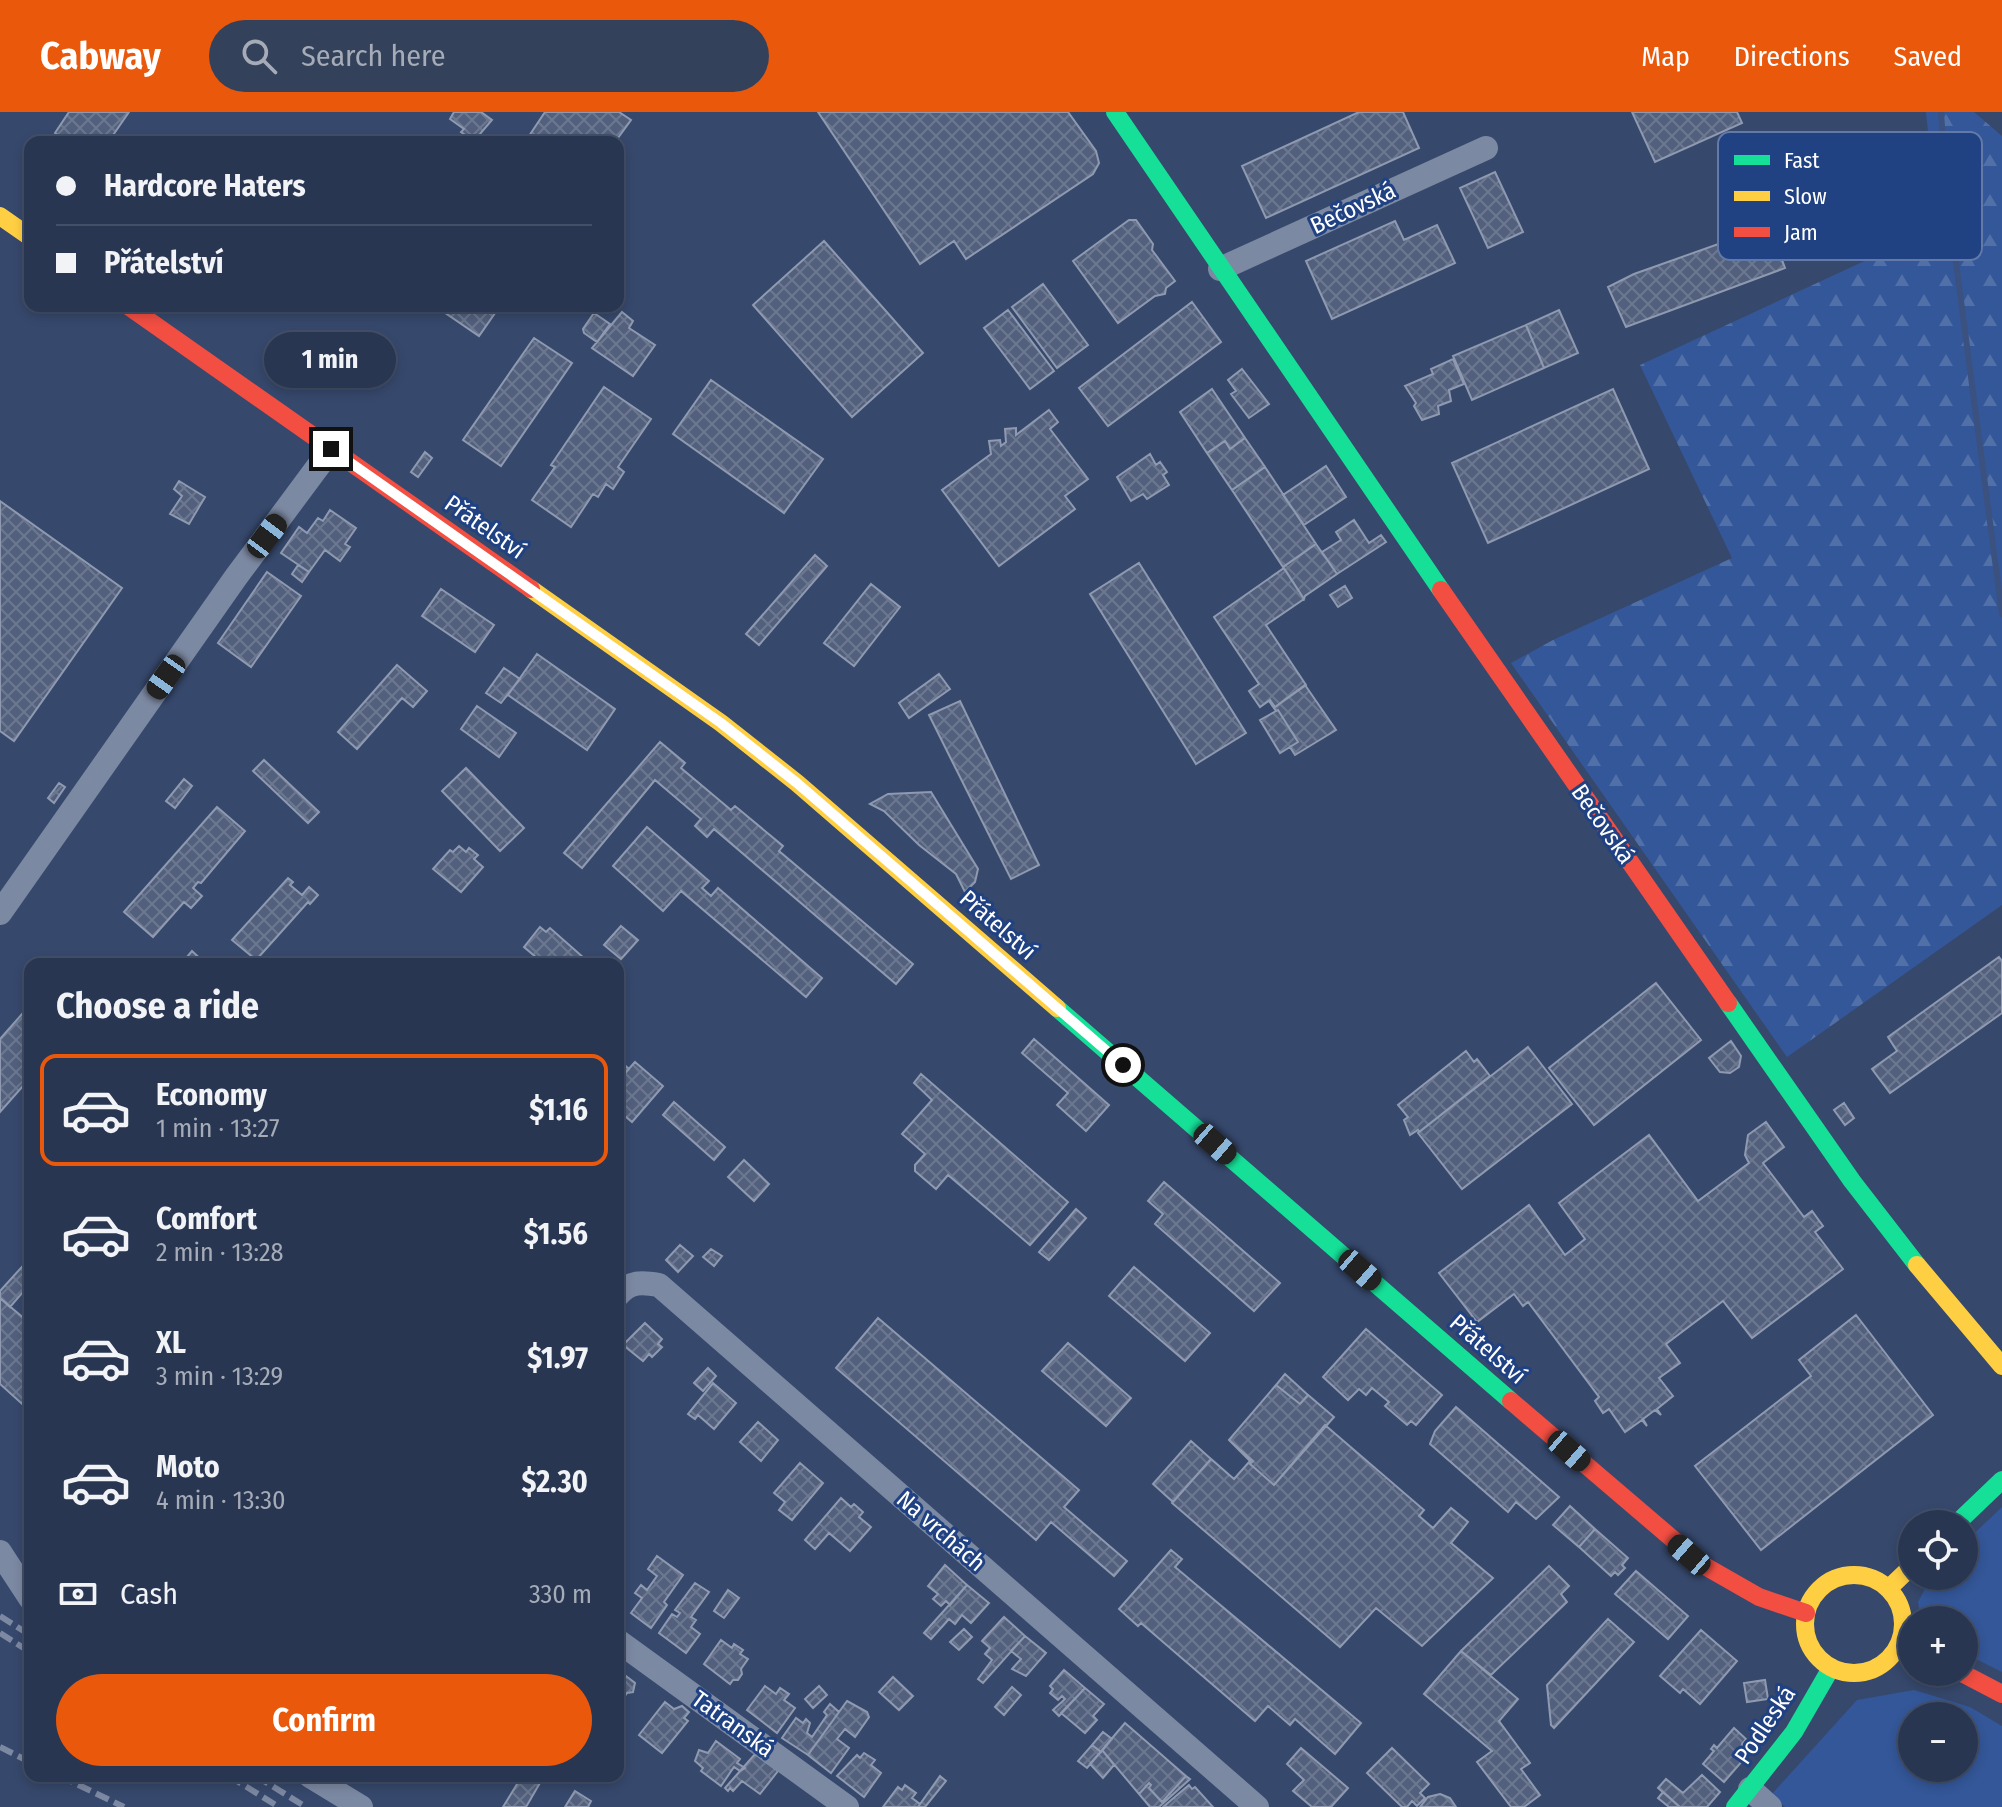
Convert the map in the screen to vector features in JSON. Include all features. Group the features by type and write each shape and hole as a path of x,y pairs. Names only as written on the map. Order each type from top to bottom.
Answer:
{"main road":[{"name":"Bečovská","path":"1115,112 1488,659 1852,1181 2002,1366"},
{"path":"0,216 24,233"},
{"name":"Přátelství","path":"137,312 721,723 797,783 1689,1555 1726,1583 1746,1593 1806,1613"},
{"path":"1971,1510 2002,1480"},
{"path":"1898,1652 1869,1671 1843,1672 1831,1668 1812,1650 1807,1638 1806,1613 1818,1591 1840,1578 1865,1577 1877,1581 1888,1589 1899,1606"},
{"path":"1888,1589 1898,1579"},
{"name":"Podleská","path":"1742,1798 1794,1732 1831,1668"},
{"path":"1978,1681 2002,1694"}],"street":[{"name":"Bečovská","path":"1220,269 1486,148"},
{"path":"0,913 236,577 331,449"},
{"name":"Na vrchách","path":"624,1288 639,1282 659,1285 1257,1807"},
{"path":"0,1552 24,1589"},
{"name":"Tatranská","path":"624,1645 847,1807"},
{"path":"320,1782 361,1807"},
{"path":"1742,1798 1770,1807"}],"green space":[{"path":"1926,112 1974,112 2002,136 2002,905 1787,1057 1511,663 1553,640 1732,558 1640,365 1867,260 1982,260 1982,132 1928,132"},
{"path":"2002,1507 2002,1672 1978,1660 1978,1606 1919,1606 1924,1590 1978,1590 1978,1530"},
{"path":"1914,1690 1954,1702 1898,1702 1898,1782 1978,1782 1978,1712 2002,1726 2002,1807 1785,1807 1771,1795 1857,1700"}],"building":[{"path":"69,112 129,112 112,136 59,136 55,133"},
{"path":"454,112 481,112 492,120 478,136 467,136 461,132 464,129 450,119"},
{"path":"545,112 619,112 631,120 619,136 529,136"},
{"path":"818,112 1068,112 1096,151 1099,163 1093,174 966,259 954,241 920,264"},
{"path":"1359,112 1403,112 1419,148 1266,218 1242,166"},
{"path":"1632,112 1737,112 1742,123 1655,162"},
{"path":"1495,172 1523,232 1488,248 1460,188"},
{"path":"1129,220 1136,220 1153,244 1152,250 1175,281 1166,288 1165,294 1155,296 1118,323 1073,261"},
{"path":"1395,221 1404,240 1437,225 1455,263 1332,319 1306,261"},
{"path":"824,241 923,353 852,417 753,305"},
{"path":"1718,244 1718,260 1782,260 1785,268 1626,327 1608,287 1634,274"},
{"path":"1043,284 1088,345 1057,368 1012,307"},
{"path":"1192,302 1221,342 1108,426 1079,388"},
{"path":"1008,310 1054,371 1030,389 984,328"},
{"path":"1559,310 1578,353 1544,368 1526,325"},
{"path":"444,312 496,312 479,336"},
{"path":"622,312 633,321 629,328 655,345 633,376 592,348"},
{"path":"594,313 610,324 597,342 583,329"},
{"path":"1526,325 1544,368 1472,400 1453,356"},
{"path":"534,338 572,363 501,466 463,440"},
{"path":"1453,359 1464,384 1449,390 1451,401 1438,406 1439,414 1422,420 1405,386 1433,374 1431,369"},
{"path":"1242,369 1269,404 1249,418 1231,394 1236,391 1228,380"},
{"path":"711,380 823,459 784,513 673,434"},
{"path":"604,387 651,419 618,467 624,472 613,489 606,484 598,497 593,494 571,527 532,500 555,467 551,465"},
{"path":"1212,389 1245,438 1230,449 1225,441 1207,453 1180,412"},
{"path":"1613,389 1649,469 1488,543 1452,463"},
{"path":"1049,410 1058,422 1050,429 1088,479 1065,496 1075,509 999,566 942,490 991,454 989,441 1000,440 1001,446 1006,442 1005,429 1016,428 1016,435"},
{"path":"1245,438 1265,467 1232,490 1207,453 1225,441 1230,449"},
{"path":"425,452 432,458 418,477 411,472"},
{"path":"1150,454 1156,465 1160,462 1167,472 1163,475 1169,485 1147,499 1143,494 1131,501 1117,477"},
{"path":"1326,466 1346,497 1304,525 1283,495"},
{"path":"1265,467 1316,544 1283,567 1232,490"},
{"path":"179,481 205,497 189,524 170,514 182,496 174,489"},
{"path":"0,501 122,588 14,741 0,731"},
{"path":"330,510 356,528 345,544 350,547 340,561 325,550 309,572 281,553 299,527 307,533 318,518 323,521"},
{"path":"1354,520 1369,543 1381,535 1386,542 1337,574 1322,552 1341,540 1336,532"},
{"path":"1316,544 1337,574 1304,599 1283,567"},
{"path":"815,555 827,566 759,645 746,634"},
{"path":"1139,563 1246,733 1196,764 1090,594"},
{"path":"298,565 309,572 302,582 292,574"},
{"path":"1284,568 1304,599 1266,625 1306,685 1275,707 1270,700 1260,707 1249,691 1259,684 1214,617"},
{"path":"267,572 301,596 251,667 218,643"},
{"path":"871,584 900,607 854,666 824,643"},
{"path":"1345,586 1352,598 1338,607 1330,595"},
{"path":"441,589 494,625 475,652 422,616"},
{"path":"537,654 615,709 587,750 508,695"},
{"path":"397,665 427,691 413,707 402,698 357,749 338,732"},
{"path":"504,668 520,679 501,703 486,693"},
{"path":"939,674 950,689 909,718 899,703"},
{"path":"1305,685 1336,730 1295,755 1290,747 1298,742 1269,701 1275,707"},
{"path":"960,701 1039,865 1011,879 929,715"},
{"path":"477,706 516,733 499,757 461,729"},
{"path":"1278,710 1298,742 1280,753 1260,720"},
{"path":"660,742 685,763 681,768 731,810 735,806 783,846 779,851 913,964 896,984 714,829 707,837 695,826 701,819 655,780 582,868 564,853"},
{"path":"264,760 319,812 308,823 253,771"},
{"path":"466,768 524,828 500,851 442,791"},
{"path":"184,779 192,786 175,808 166,801"},
{"path":"59,783 65,787 54,803 48,798"},
{"path":"931,792 978,869 975,882 965,892 956,874 919,845 884,811 870,804 888,794"},
{"path":"217,807 245,831 201,883 198,882 193,888 202,896 191,908 184,902 153,937 124,912"},
{"path":"647,827 709,881 702,888 711,896 718,888 822,978 806,997 681,891 663,911 613,866"},
{"path":"459,846 466,852 469,848 478,855 474,859 483,867 461,892 433,869 450,850 453,852"},
{"path":"288,878 293,882 290,885 302,895 309,887 318,895 258,958 232,940"},
{"path":"621,926 638,940 622,958 604,945"},
{"path":"540,927 546,932 550,928 584,958 537,958 524,947"},
{"path":"192,951 200,958 186,958"},
{"path":"1999,957 2002,961 2002,1013 1890,1093 1872,1069 1897,1051 1888,1037"},
{"path":"1656,983 1701,1040 1594,1125 1549,1068"},
{"path":"24,1012 24,1085 0,1112 0,1039"},
{"path":"1034,1039 1109,1105 1086,1131 1057,1105 1068,1093 1022,1053"},
{"path":"1731,1041 1741,1056 1739,1067 1730,1073 1720,1072 1709,1058"},
{"path":"1528,1047 1572,1104 1462,1189 1418,1133"},
{"path":"1466,1051 1490,1076 1419,1132 1410,1135 1404,1120 1408,1117 1398,1105"},
{"path":"635,1062 663,1086 632,1122 624,1115 624,1074"},
{"path":"921,1074 1068,1202 1030,1245 948,1175 936,1189 915,1171 915,1165 925,1154 902,1134 932,1100 914,1083"},
{"path":"674,1102 725,1147 714,1160 663,1115"},
{"path":"1844,1103 1854,1118 1845,1125 1834,1110"},
{"path":"1766,1122 1784,1147 1763,1163 1804,1217 1812,1211 1823,1226 1815,1232 1843,1269 1752,1338 1723,1301 1666,1344 1680,1363 1659,1378 1673,1396 1657,1409 1661,1415 1655,1410 1643,1419 1647,1426 1642,1420 1625,1432 1609,1409 1603,1413 1595,1401 1599,1397 1528,1302 1523,1306 1514,1294 1477,1322 1439,1273 1529,1205 1565,1255 1585,1239 1559,1203 1649,1135 1698,1201 1749,1163 1745,1155 1748,1135"},
{"path":"744,1160 769,1184 754,1201 728,1177"},
{"path":"1164,1182 1280,1283 1254,1311 1155,1224 1163,1214 1148,1201"},
{"path":"1076,1209 1086,1218 1049,1260 1039,1252"},
{"path":"680,1245 693,1256 678,1272 666,1260"},
{"path":"711,1249 722,1256 714,1266 703,1257"},
{"path":"24,1265 24,1291 10,1307 0,1298 0,1291"},
{"path":"1134,1267 1210,1333 1185,1361 1109,1296"},
{"path":"0,1298 24,1318 24,1406 0,1384"},
{"path":"1856,1315 1933,1415 1761,1550 1695,1466 1811,1376 1799,1360"},
{"path":"878,1318 1079,1490 1064,1507 1127,1561 1114,1576 1051,1522 1036,1540 836,1368"},
{"path":"645,1323 662,1339 658,1344 662,1347 643,1361 624,1344"},
{"path":"1366,1329 1442,1395 1416,1425 1411,1421 1407,1425 1385,1406 1389,1402 1372,1388 1366,1395 1359,1389 1348,1400 1323,1377"},
{"path":"1068,1343 1131,1398 1106,1426 1042,1371"},
{"path":"708,1368 716,1376 703,1391 694,1383"},
{"path":"1285,1374 1308,1395 1300,1404 1276,1385"},
{"path":"713,1383 736,1403 714,1429 698,1415 695,1419 688,1414"},
{"path":"1276,1385 1300,1404 1308,1395 1334,1417 1274,1485 1229,1440"},
{"path":"1456,1407 1559,1497 1536,1519 1516,1502 1508,1512 1430,1444 1435,1431"},
{"path":"758,1422 778,1440 761,1461 740,1442"},
{"path":"1325,1425 1424,1510 1419,1516 1433,1528 1451,1508 1468,1522 1451,1543 1493,1578 1422,1646 1376,1608 1340,1647 1172,1503 1211,1459 1234,1479 1250,1461 1229,1440 1253,1461 1250,1464 1274,1485"},
{"path":"1191,1441 1211,1459 1173,1502 1153,1484"},
{"path":"800,1463 823,1483 792,1520 779,1510 785,1502 774,1493"},
{"path":"841,1498 863,1512 859,1517 871,1527 850,1551 829,1533 815,1549 805,1540"},
{"path":"1570,1506 1595,1529 1579,1547 1553,1525"},
{"path":"1595,1529 1628,1558 1622,1565 1625,1568 1618,1575 1615,1572 1611,1576 1579,1547"},
{"path":"1171,1550 1182,1559 1175,1567 1361,1723 1335,1754 1295,1719 1290,1725 1268,1706 1255,1721 1141,1623 1138,1626 1119,1609"},
{"path":"657,1556 683,1575 651,1628 631,1613 642,1598 635,1593 641,1585 647,1590 657,1576 648,1569"},
{"path":"945,1565 967,1585 950,1605 946,1601 941,1606 933,1599 938,1594 928,1586"},
{"path":"1549,1566 1569,1586 1561,1594 1567,1602 1491,1675 1461,1651"},
{"path":"1636,1571 1688,1616 1668,1639 1615,1594"},
{"path":"695,1583 709,1592 691,1617 696,1620 691,1627 700,1634 686,1653 659,1633 672,1614 677,1617 680,1613 675,1610"},
{"path":"967,1585 989,1603 971,1623 962,1615 955,1624 949,1619 931,1639 924,1633"},
{"path":"728,1590 739,1598 724,1618 714,1611"},
{"path":"1004,1617 1025,1636 983,1683 978,1679 992,1660 985,1654 990,1648 982,1641"},
{"path":"1608,1619 1634,1642 1554,1728 1551,1725 1547,1685"},
{"path":"964,1629 972,1637 959,1650 950,1642"},
{"path":"1701,1630 1737,1661 1700,1704 1683,1689 1680,1693 1660,1676"},
{"path":"1025,1636 1046,1653 1026,1676 1012,1669 1021,1659 1011,1651"},
{"path":"721,1640 732,1648 734,1644 743,1650 740,1654 748,1659 738,1680 730,1684 704,1664"},
{"path":"1461,1651 1518,1699 1499,1721 1530,1763 1521,1769 1540,1795 1524,1807 1511,1807 1477,1762 1492,1751 1424,1694"},
{"path":"1064,1670 1085,1688 1059,1716 1053,1710 1065,1699 1062,1696 1058,1700 1050,1693 1053,1689 1050,1686"},
{"path":"624,1675 635,1683 633,1692 624,1697"},
{"path":"893,1677 913,1696 899,1710 879,1692"},
{"path":"1765,1680 1768,1699 1747,1702 1744,1683"},
{"path":"765,1686 776,1694 780,1688 789,1694 784,1700 795,1708 777,1733 747,1710"},
{"path":"819,1686 827,1695 813,1708 805,1699"},
{"path":"1012,1687 1021,1695 1004,1715 995,1707"},
{"path":"1085,1688 1104,1704 1093,1716 1097,1720 1085,1733 1061,1713"},
{"path":"847,1701 867,1712 869,1717 855,1737 845,1729 837,1739 849,1748 831,1773 808,1755"},
{"path":"665,1702 674,1709 682,1706 689,1712 684,1718 688,1721 662,1753 639,1735"},
{"path":"830,1704 839,1712 808,1755 782,1738 796,1718 803,1723 806,1719 810,1723 807,1733 812,1737 827,1715 824,1712"},
{"path":"1125,1723 1186,1776 1162,1802 1149,1788 1149,1783 1139,1794 1102,1750"},
{"path":"1734,1728 1746,1739 1742,1744 1751,1751 1724,1782 1703,1764 1714,1751 1711,1749 1714,1745 1717,1748"},
{"path":"1103,1732 1112,1739 1101,1752 1092,1745"},
{"path":"716,1741 740,1759 737,1763 745,1768 740,1771 734,1767 721,1786 701,1771 703,1768 695,1761 699,1750 708,1753"},
{"path":"1092,1745 1101,1752 1087,1768 1078,1761"},
{"path":"1301,1748 1348,1788 1331,1807 1312,1807 1293,1791 1304,1780 1287,1764"},
{"path":"1392,1748 1429,1784 1420,1793 1425,1798 1417,1806 1412,1801 1407,1807 1402,1807 1367,1773"},
{"path":"1102,1750 1114,1765 1103,1778 1090,1764"},
{"path":"864,1753 875,1760 871,1765 881,1773 864,1797 837,1776 857,1755 860,1758"},
{"path":"755,1754 778,1771 760,1794 742,1781 733,1791 730,1788 728,1791 725,1788"},
{"path":"1702,1775 1720,1792 1707,1807 1680,1807 1658,1788 1666,1779 1683,1793"},
{"path":"940,1776 946,1781 925,1807 918,1807"},
{"path":"1186,1776 1190,1779 1159,1807 1150,1807 1139,1794 1149,1783 1149,1788 1162,1802"},
{"path":"518,1782 541,1782 526,1807 503,1807"},
{"path":"905,1785 916,1793 912,1798 920,1804 918,1807 883,1807 898,1787 902,1790"},
{"path":"1189,1785 1192,1789 1195,1787 1213,1807 1163,1807"},
{"path":"575,1791 591,1801 588,1807 565,1807"},
{"path":"1663,1792 1680,1807 1669,1807 1658,1798"},
{"path":"1440,1794 1450,1798 1456,1807 1420,1807 1428,1797"}],"waterway":[{"path":"1941,112 1942,132"},
{"path":"1956,260 2002,614"}],"railway":[{"path":"0,1616 24,1631"},
{"path":"0,1633 24,1648"},
{"path":"0,1747 24,1759"},
{"path":"72,1782 124,1807"},
{"path":"239,1782 279,1807"},
{"path":"266,1782 306,1807"}],"traffic: fast":[{"path":"1115,112 1441,590"},
{"path":"1728,1003 1852,1181 1917,1265"},
{"path":"1057,1008 1511,1401"},
{"path":"1971,1510 2002,1480"},
{"path":"1735,1807 1794,1732 1831,1668"}],"traffic: slow":[{"path":"0,216 24,233"},
{"path":"531,589 721,723 797,783 1057,1008"},
{"path":"1917,1265 2002,1366"},
{"path":"1854,1575 1873,1579 1889,1589 1899,1605 1903,1624 1899,1643 1889,1659 1873,1669 1854,1673 1835,1669 1819,1659 1809,1643 1805,1624 1809,1605 1819,1589 1835,1579 1854,1575"},
{"path":"1888,1589 1898,1579"}],"traffic: jam":[{"path":"137,312 531,589"},
{"path":"1441,590 1728,1003"},
{"path":"1511,1401 1703,1565 1759,1597 1806,1613"},
{"path":"1978,1681 2002,1694"}],"route":[{"path":"331,449 721,723 797,783 1123,1065"}]}
